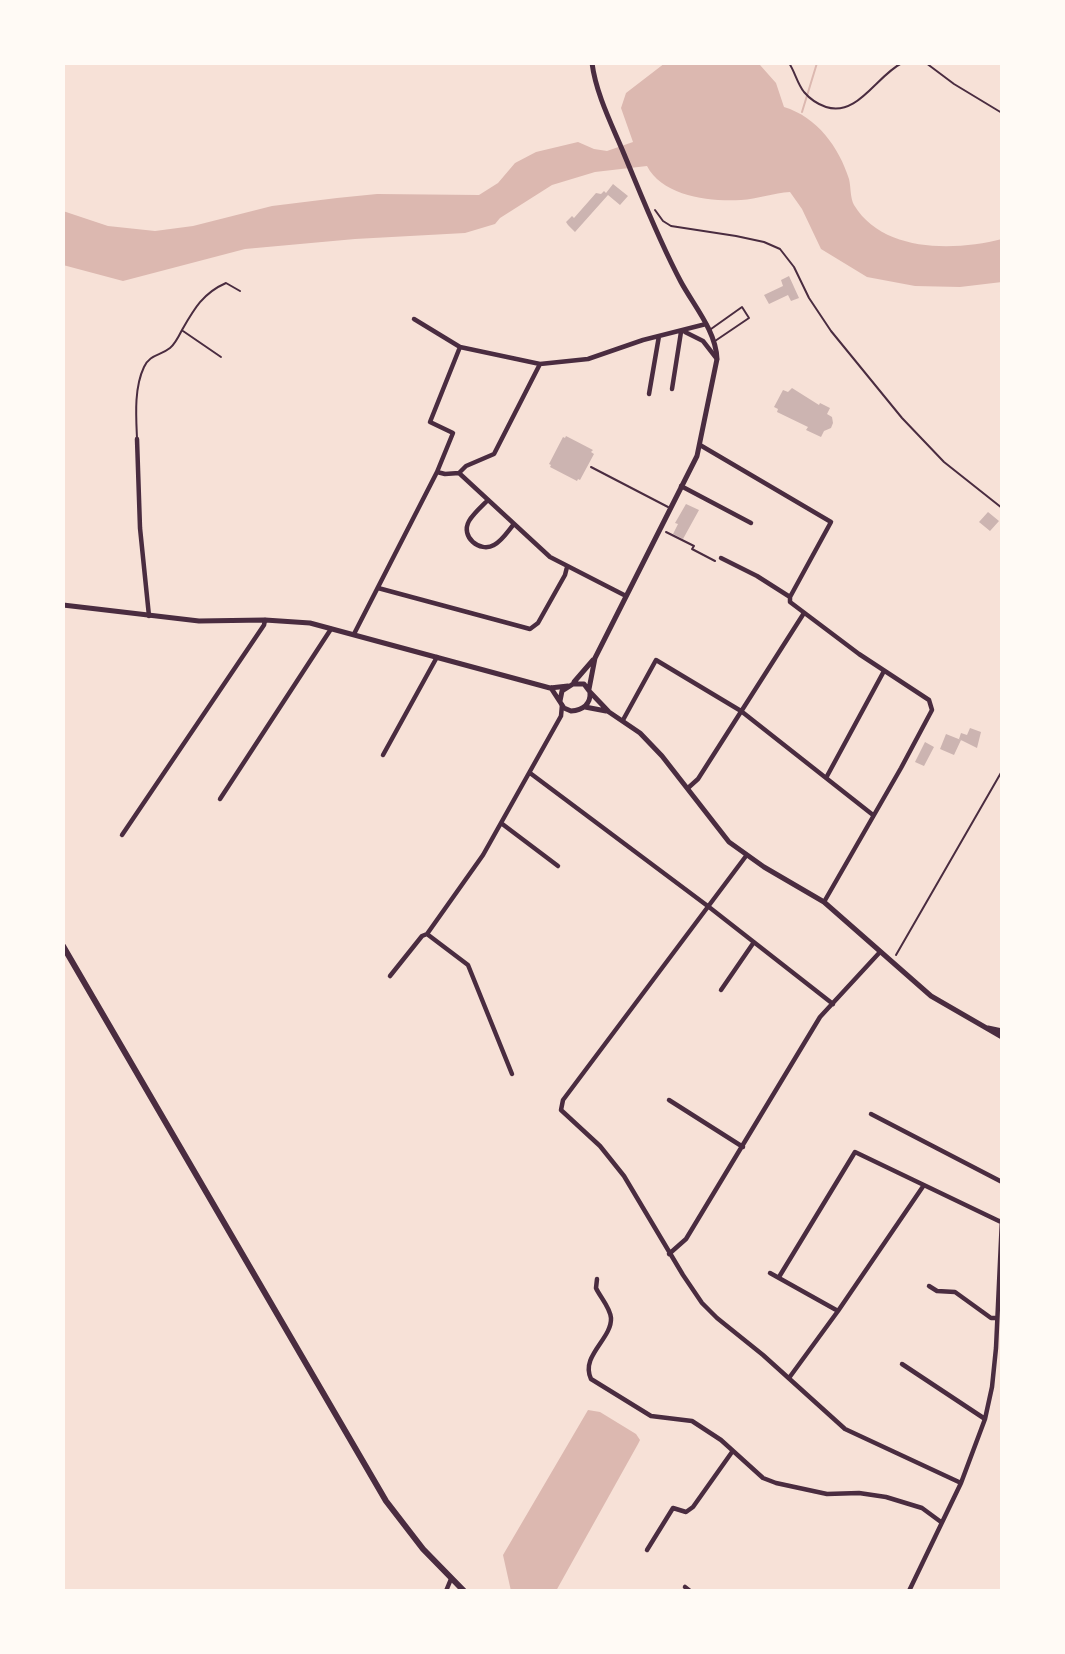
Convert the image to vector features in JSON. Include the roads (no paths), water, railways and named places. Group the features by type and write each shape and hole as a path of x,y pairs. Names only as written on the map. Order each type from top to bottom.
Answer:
{"main road":[{"path":"63,946 353,1448 386,1501 423,1549 464,1591"}],"street":[{"path":"390,976 422,936 427,934 483,855 561,716 562,691 595,658 671,508 700,444 717,359 710,333 680,280 634,177 604,105 592,63"},
{"path":"414,319 460,347 540,364 589,359 683,331 710,333"},
{"path":"683,331 703,341 717,359"},
{"path":"672,389 683,331"},
{"path":"696,336 710,333"},
{"path":"649,394 659,336"},
{"path":"354,634 437,472 453,433 430,422 460,347"},
{"path":"437,472 459,473 466,466 494,454 540,364"},
{"path":"137,439 140,528 149,616"},
{"path":"700,444 831,522 789,602 929,700 932,709 824,902"},
{"path":"459,473 550,557 626,596"},
{"path":"681,486 751,523"},
{"path":"488,500 468,522 466,531 469,539 484,547 491,547 498,543 514,524"},
{"path":"720,558 790,597"},
{"path":"378,588 530,629 538,623 567,567"},
{"path":"63,605 199,621 297,621 332,628 551,688 580,683 590,690 609,712"},
{"path":"688,788 698,779 804,613"},
{"path":"122,835 209,709 265,620"},
{"path":"220,799 332,628"},
{"path":"383,755 437,656"},
{"path":"561,716 589,702 595,658"},
{"path":"623,720 656,660 741,711 873,815"},
{"path":"825,778 884,671"},
{"path":"551,688 570,711"},
{"path":"583,707 609,712 623,720 655,748 719,832 746,856 824,902 931,996 1002,1037"},
{"path":"530,773 833,1004"},
{"path":"501,823 558,866"},
{"path":"746,856 563,1100 563,1114 600,1146 624,1176 669,1254 702,1303 717,1318 845,1429 961,1483"},
{"path":"427,934 468,965 512,1074"},
{"path":"721,990 754,942"},
{"path":"669,1254 686,1239 821,1017 880,952"},
{"path":"986,1027 1002,1031"},
{"path":"669,1100 743,1147"},
{"path":"871,1114 1002,1182"},
{"path":"779,1277 855,1152 1001,1221 997,1318 999,1347 985,1419 961,1483 909,1591"},
{"path":"789,1378 924,1185"},
{"path":"770,1273 838,1311"},
{"path":"597,1279 596,1288 610,1312 611,1320 592,1356 589,1373 591,1379 651,1416 692,1421 721,1440 763,1478 827,1494 859,1493 886,1497 922,1508 941,1522"},
{"path":"929,1286 937,1291 955,1292 991,1318 997,1318"},
{"path":"997,1318 1002,1326"},
{"path":"902,1364 985,1419"},
{"path":"647,1550 673,1508 686,1512 693,1507 732,1452"},
{"path":"446,1591 452,1579"},
{"path":"685,1587 690,1591"}],"lane":[{"path":"137,439 136,416 144,366 150,358 169,349 191,313 208,292 226,283 240,291"},
{"path":"742,307 749,318 710,333 742,307"},
{"path":"182,330 221,357"},
{"path":"591,467 671,508"}],"waterway":[{"path":"802,112 817,63"}]}
